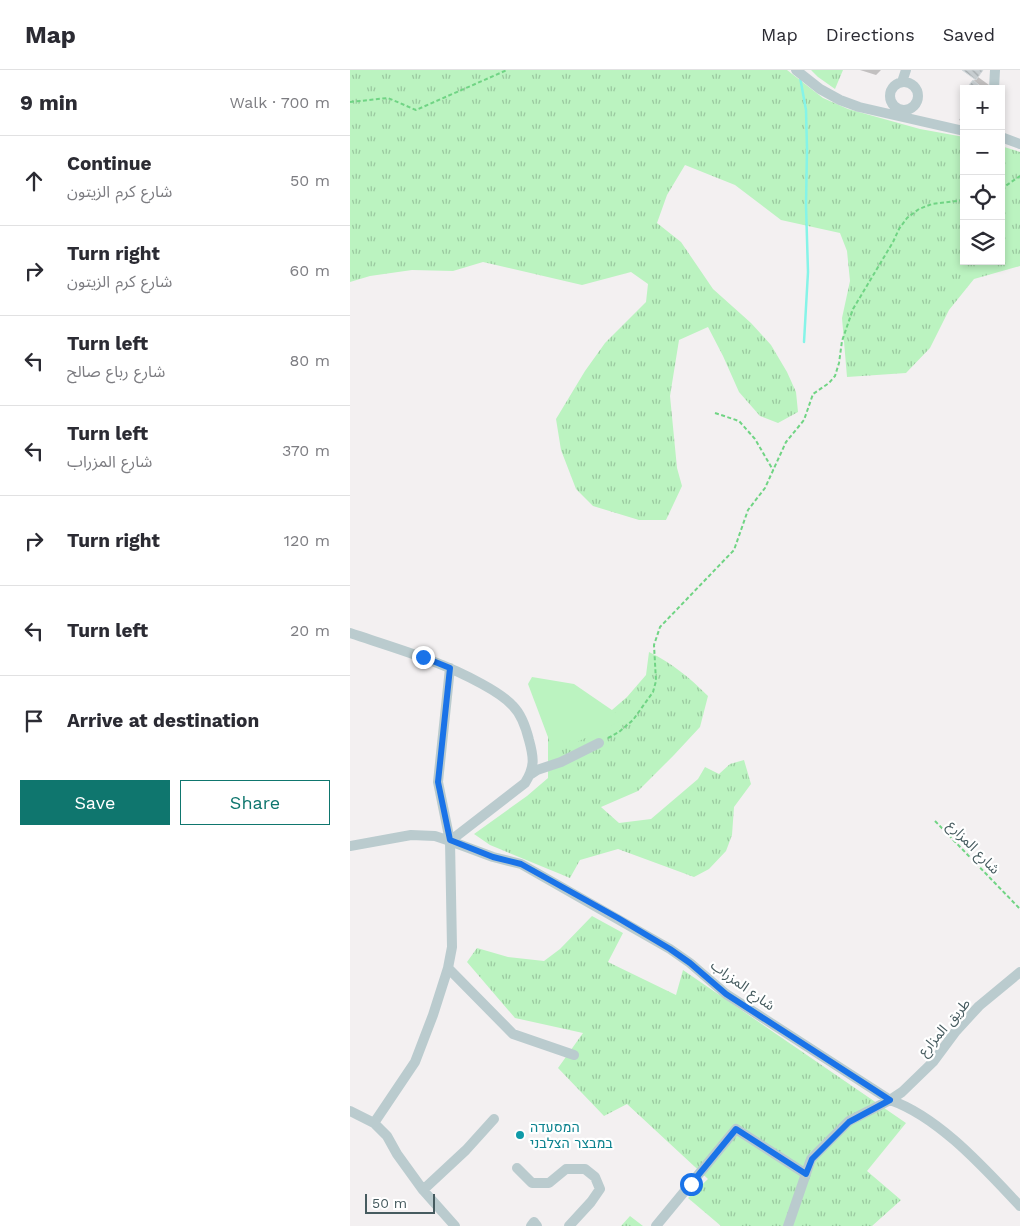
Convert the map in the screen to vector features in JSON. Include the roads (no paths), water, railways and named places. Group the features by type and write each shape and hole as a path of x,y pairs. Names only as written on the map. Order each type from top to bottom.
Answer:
{"street":[{"path":"796,70 820,89 840,100 859,107 960,129"},
{"path":"902,82 906,70"},
{"path":"994,85 995,70"},
{"path":"1005,138 1020,144"},
{"path":"350,634 423,657 466,675 494,691 513,705 520,713 534,757 531,774 526,783 450,840"},
{"path":"374,1123 415,1062 434,1015 448,968 452,947 450,840 438,782 450,668"},
{"path":"531,774 561,762 599,743"},
{"name":"شارع المزراب","path":"350,846 411,835 435,836 493,857 521,864 670,949 690,963 726,994 890,1100 907,1106 924,1117 986,1170 1020,1206"},
{"path":"448,968 513,1034 574,1056"},
{"name":"طريق المزارع","path":"788,1226 812,1159 849,1122 902,1092 933,1062 956,1031 979,1006 1020,972"},
{"path":"350,1111 374,1123 387,1136 397,1154 423,1190 455,1226"},
{"path":"423,1190 466,1150 494,1120"},
{"path":"656,1226 736,1129 806,1174"},
{"path":"517,1168 532,1183 550,1183 566,1169 585,1169 595,1177 600,1189 569,1226"},
{"path":"531,1226 534,1222 537,1226"}],"waterway":[{"path":"800,77 806,110 807,149 808,272 804,342"}],"place":[{"name":"המסעדה במבצר הצלבני","path":"520,1135"}]}
